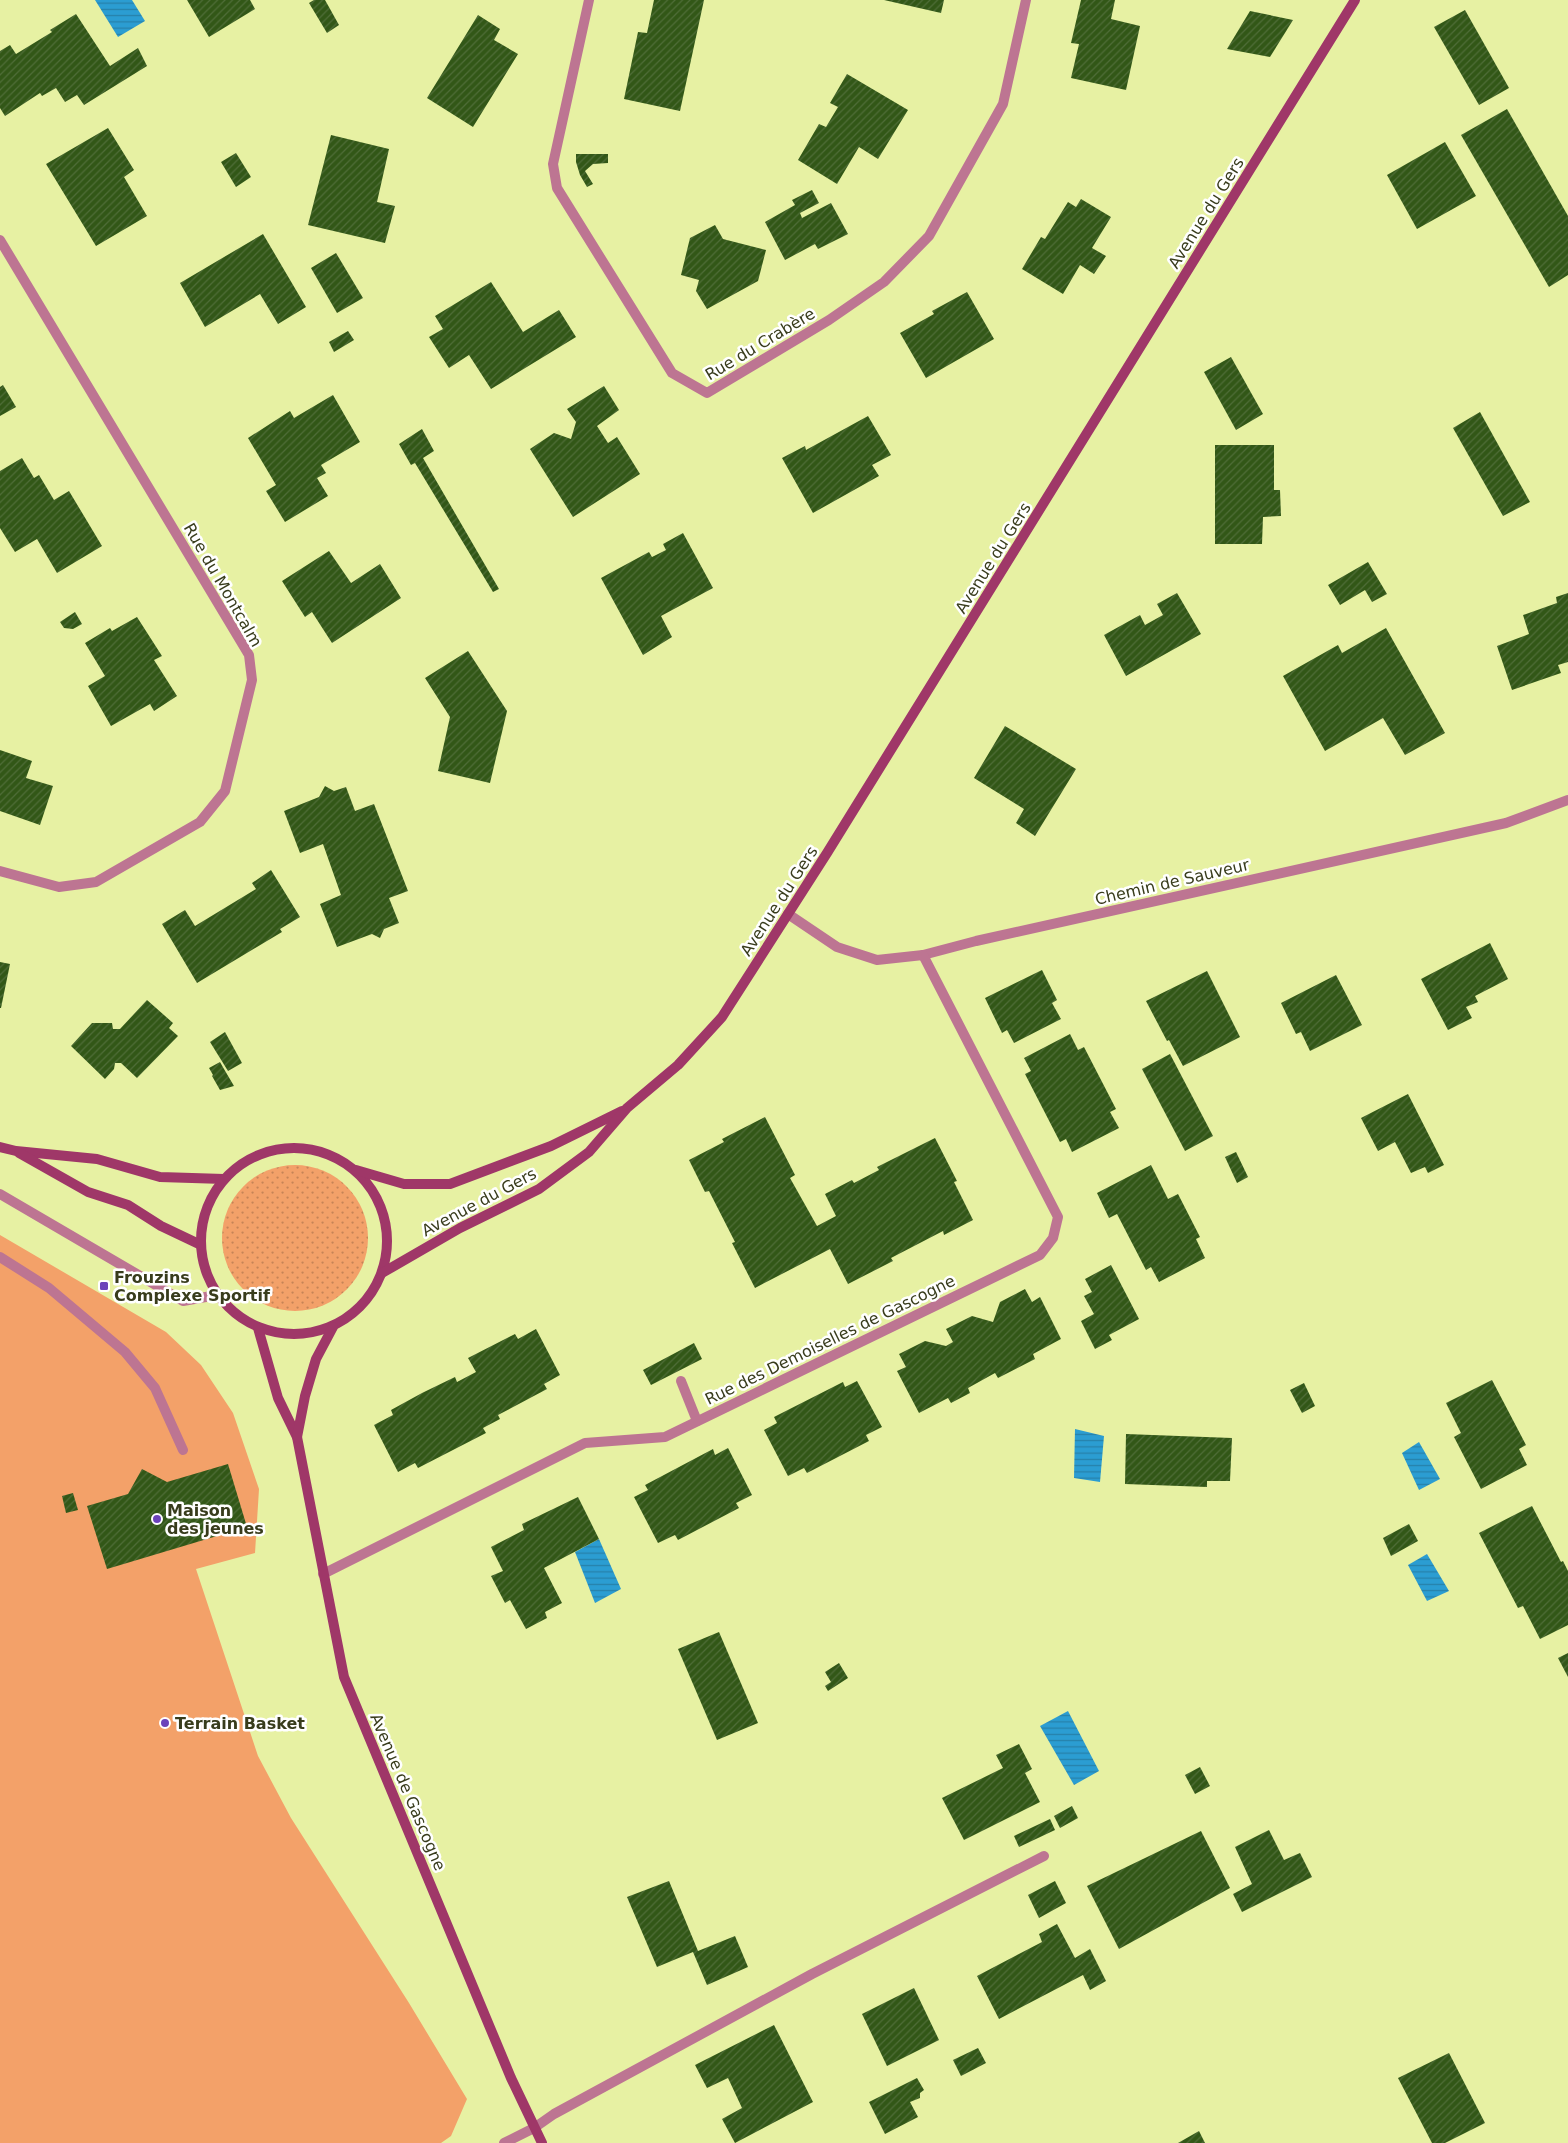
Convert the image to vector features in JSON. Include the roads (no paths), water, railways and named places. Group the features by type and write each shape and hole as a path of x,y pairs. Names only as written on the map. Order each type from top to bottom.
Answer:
{"main road":[{"name":"Avenue du Gers","path":"382,1273 460,1228 540,1189 589,1152 627,1108 678,1065 722,1017 788,914 1355,0"},
{"name":"Avenue du Gers","path":"356,1170 404,1184 450,1184 551,1146 627,1108"},
{"path":"0,1147 16,1151 97,1159 160,1178 224,1179"},
{"path":"288,1148 312,1149 335,1156 356,1170 374,1191 385,1217 388,1246 382,1273 371,1296 354,1314 333,1327 308,1334 283,1335 258,1328 235,1315 217,1296 205,1271 200,1245 202,1221 210,1199 224,1179 242,1163 264,1152 288,1148"},
{"path":"16,1151 88,1192 128,1206 161,1226 200,1245"},
{"name":"Avenue de Gascogne","path":"297,1438 305,1396 316,1359 333,1327"},
{"name":"Avenue de Gascogne","path":"258,1328 278,1398 297,1438 344,1677 511,2078 542,2143"}],"street":[{"name":"Rue du Crabère","path":"589,0 553,164 557,188 672,373 707,393 829,320 884,282 929,236 1003,104 1026,0"},
{"name":"Rue du Montcalm","path":"0,240 249,655 252,680 226,791 200,822 96,882 59,887 0,871"},
{"name":"Chemin de Sauveur","path":"788,914 837,946 877,960 923,955 976,941 1506,823 1568,800"},
{"name":"Rue des Demoiselles de Gascogne","path":"323,1574 585,1443 665,1436 1040,1255 1053,1238 1058,1217 923,955"},
{"path":"0,1194 182,1301 217,1296"},
{"path":"0,1257 48,1288 125,1352 155,1388 183,1450"},
{"path":"681,1381 696,1421"},
{"path":"504,2143 812,1974 1044,1856"}],"water":[{"path":"95,0 132,0 145,21 118,37"},
{"path":"1075,1429 1104,1436 1100,1482 1074,1478"},
{"path":"1419,1442 1440,1479 1419,1490 1402,1453"},
{"path":"599,1539 621,1589 595,1603 575,1552"},
{"path":"1427,1554 1449,1591 1427,1601 1408,1565"},
{"path":"1068,1711 1099,1771 1074,1785 1040,1726"}],"place":[{"name":"Frouzins Complexe Sportif","path":"104,1286"},
{"name":"Maison des jeunes","path":"157,1519"},
{"name":"Terrain Basket","path":"165,1723"}]}
